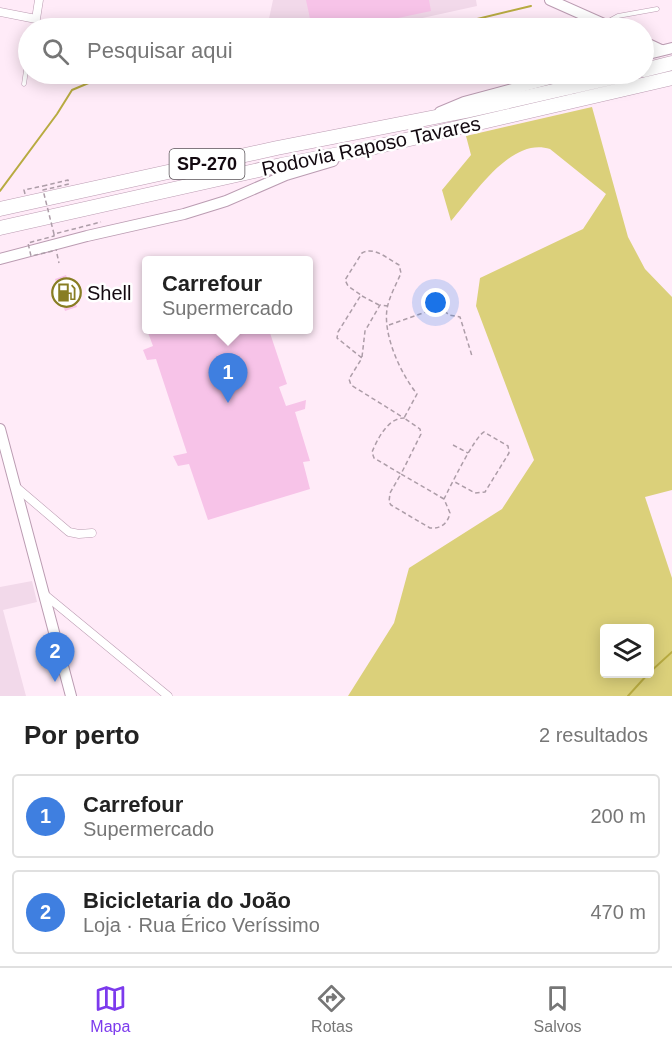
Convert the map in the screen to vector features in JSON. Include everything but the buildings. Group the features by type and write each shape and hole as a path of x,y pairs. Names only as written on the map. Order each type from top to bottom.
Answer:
{"highway":[{"path":"654,68 672,63"},
{"name":"Rodovia Raposo Tavares","path":"654,82 672,78"},
{"name":"Rodovia Raposo Tavares","path":"0,209 583,84"},
{"name":"Rodovia Raposo Tavares","path":"0,228 281,165 370,148 646,84"}],"main road":[{"path":"550,0 591,18"},
{"path":"415,121 464,102 532,84"},
{"path":"0,259 184,214 370,148"},
{"path":"0,429 71,696"}],"street":[{"path":"36,18 39,0"},
{"path":"0,12 31,18"},
{"path":"15,486 69,532 92,533"},
{"path":"44,594 168,696"}],"lane":[{"path":"616,18 657,9"}],"path":[{"path":"43,186 68,180 69,184 43,190 54,234"},
{"path":"59,263 57,250 31,256 28,243 101,222"},
{"path":"388,306 380,305 348,286 345,279 362,253 372,250 399,265 401,273 388,306 388,325 396,359 404,376 417,394 404,418"},
{"path":"361,295 338,332 337,338 362,357"},
{"path":"380,305 365,331 362,357 349,379 351,385 404,418 420,429 421,434 401,474 390,493 389,502 430,528 442,526 449,518 449,508 444,499 401,474 374,459 372,452 391,422 404,418"},
{"path":"388,325 440,307 449,315 460,317 472,356"},
{"path":"444,499 453,481 479,435 484,432 510,449 485,492 476,493 453,481"},
{"path":"453,445 469,453"}],"shaded area":[{"path":"273,0 476,0 477,6 422,18 269,18"},
{"path":"592,107 628,237 645,269 672,297 672,490 645,497 672,578 672,696 348,696 394,623 409,568 502,509 534,460 476,306 480,278 583,229 606,194 550,149 535,147 521,151 494,170 451,221 442,190 471,155 466,136"},
{"path":"32,581 37,602 3,610 26,696 0,696 0,587"}],"waterway":[{"path":"481,18 531,6"},
{"path":"0,191 72,90 86,84"},
{"path":"654,668 672,652"},
{"path":"628,696 644,678"}],"place":[{"name":"Shell","path":"66,293"},
{"name":"Carrefour","path":"228,403"},
{"name":"Bicicletaria do João","path":"55,682"}]}
